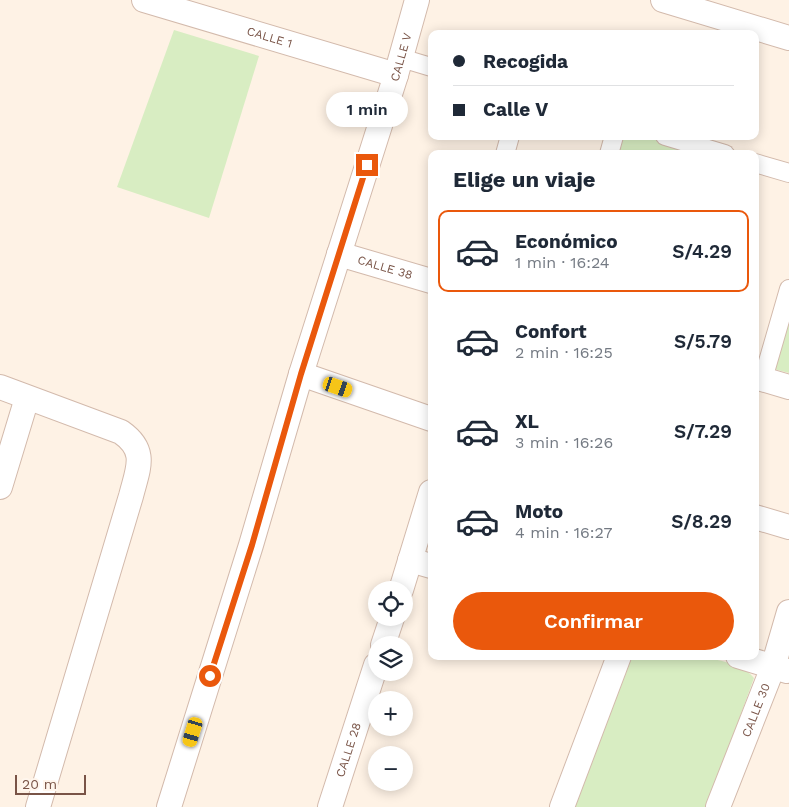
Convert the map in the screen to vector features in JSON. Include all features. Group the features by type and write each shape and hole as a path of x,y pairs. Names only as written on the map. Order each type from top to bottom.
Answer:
{"street":[{"name":"CALLE 1","path":"144,0 399,66"},
{"name":"CALLE V","path":"169,807 252,545 301,374 399,66 417,0"},
{"path":"663,0 789,38"},
{"path":"399,66 428,67"},
{"path":"678,140 712,150"},
{"path":"759,164 789,173"},
{"name":"CALLE 38","path":"339,254 428,280"},
{"path":"789,290 759,378 789,387"},
{"path":"301,374 428,418"},
{"path":"0,387 120,432 132,440 138,447 139,459 131,496 38,807"},
{"path":"0,487 27,398"},
{"path":"407,581 421,563 428,513"},
{"path":"759,518 789,527"},
{"name":"CALLE 30","path":"718,807 781,669 789,612"},
{"path":"562,807 617,660"},
{"path":"751,660 781,669"},
{"name":"CALLE 28","path":"330,807 371,681"}],"green space":[{"path":"174,30 259,56 209,218 117,187"},
{"path":"620,140 656,140 700,150 617,150"},
{"path":"789,309 789,373 770,368"},
{"path":"627,660 718,660 744,669 754,678 707,807 572,807"}],"route":[{"path":"210,676 252,545 301,374 367,165"}]}
